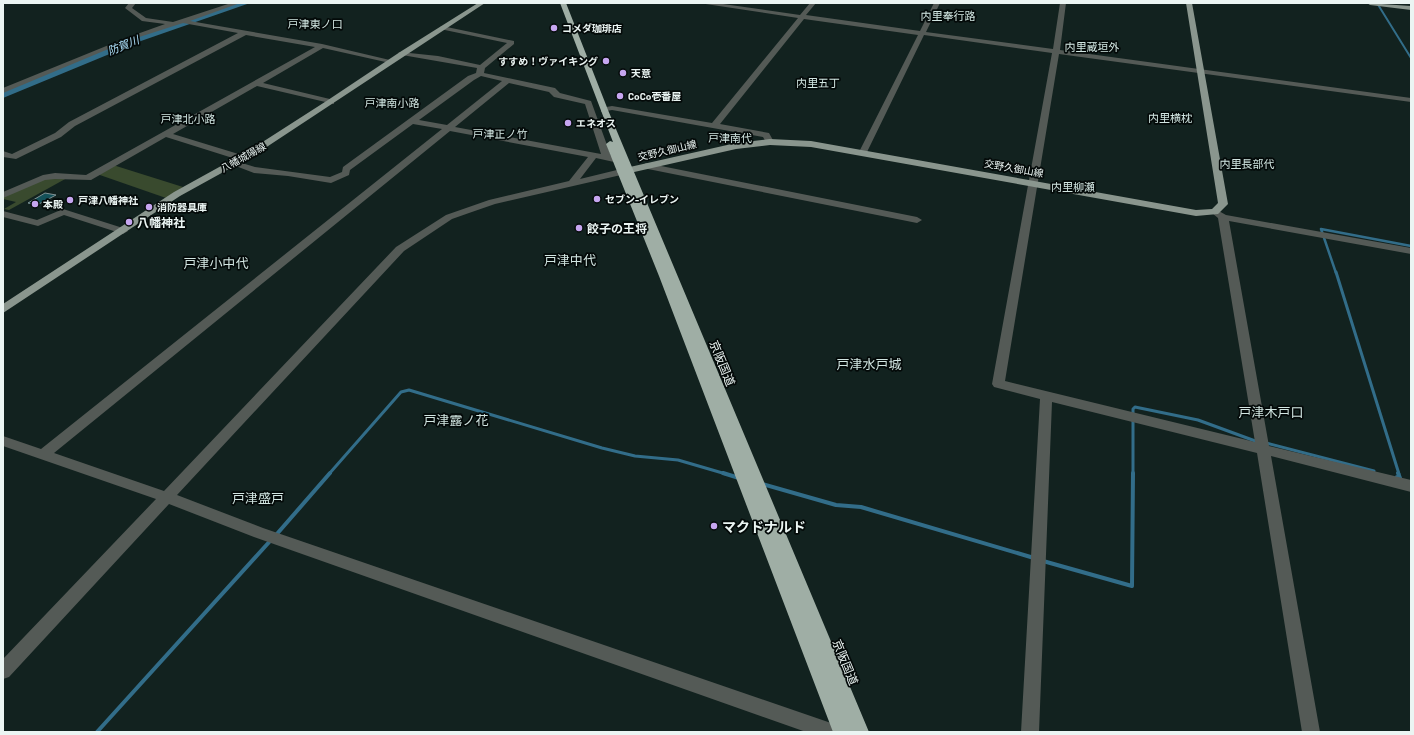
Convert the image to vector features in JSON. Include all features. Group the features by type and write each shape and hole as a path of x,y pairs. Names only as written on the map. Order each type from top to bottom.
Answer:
{"highway":[{"name":"京阪国道","path":"557,3 612,159 625,171 860,732"},
{"name":"京阪国道","path":"563,3 667,283 842,732"}],"main road":[{"name":"八幡城陽線","path":"3,309 177,194 242,158 331,102 402,53 482,3"},
{"path":"1189,3 1223,204 1219,214"},
{"path":"1370,3 1411,8"},
{"name":"交野久御山線","path":"625,171 736,146 770,142 811,144 1032,182 1196,213 1219,214"}],"street":[{"path":"133,3 128,8 144,20 180,22 246,32 322,46 390,61"},
{"path":"3,91 128,39 237,3"},
{"path":"702,3 1411,100"},
{"path":"715,125 813,3"},
{"path":"864,152 937,3"},
{"path":"1062,3 1056,52 1032,182 998,384 1411,486"},
{"path":"232,163 254,170 288,173 331,180 346,173 346,169 481,71 512,44 512,42 442,28"},
{"path":"3,154 13,157 58,135 79,120 246,32"},
{"path":"3,195 43,178 55,176 88,178 322,46"},
{"path":"402,53 438,58 508,80 552,90 557,95 588,103 612,159"},
{"path":"43,455 508,80"},
{"path":"255,83 331,102"},
{"path":"604,110 612,108 715,125 766,135 770,142"},
{"path":"412,121 612,159"},
{"path":"165,134 242,158"},
{"path":"572,183 594,156"},
{"path":"646,166 917,220"},
{"path":"3,671 400,249 422,233 455,215 492,202 625,171"},
{"path":"3,214 38,223 63,212 123,231"},
{"path":"1311,732 1263,450 1219,214 1411,252"},
{"path":"1030,732 1046,396"},
{"path":"3,441 166,496 259,533 627,660 744,703 762,702 828,727"}],"green space":[{"path":"113,165 183,187 166,198 97,174"},
{"path":"67,178 9,210 4,209 16,202 3,199 3,197 43,179"}],"building":[{"path":"45,193 56,195 37,205 28,203"}],"waterway":[{"name":"防賀川","path":"3,95 138,39 246,3"},
{"path":"1377,3 1411,58"},
{"path":"1336,273 1321,229 1411,246"},
{"path":"1336,272 1399,474"},
{"path":"329,474 401,392 409,390 602,448 635,456 678,460 726,474"},
{"path":"1133,473 1133,409 1135,407 1198,420 1258,442"},
{"path":"1266,443 1374,471"},
{"path":"276,535 330,473"},
{"path":"723,473 739,478"},
{"path":"1043,561 1132,586 1133,473"},
{"path":"1397,477 1400,478 1398,473"},
{"path":"762,484 836,505 861,507 1034,558"},
{"path":"97,732 271,540"}],"place":[{"name":"コメダ珈琲店","path":"554,28"},
{"name":"すすめ！ヴァイキング","path":"606,61"},
{"name":"天意","path":"623,73"},
{"name":"CoCo壱番屋","path":"620,96"},
{"name":"エネオス","path":"568,123"},
{"name":"セブン-イレブン","path":"597,199"},
{"name":"戸津八幡神社","path":"70,200"},
{"name":"本殿","path":"35,204"},
{"name":"消防器具庫","path":"149,207"},
{"name":"八幡神社","path":"129,222"},
{"name":"餃子の王将","path":"579,228"},
{"name":"マクドナルド","path":"714,526"}],"district":[{"name":"内里奉行路","path":"948,15"},
{"name":"戸津東ノ口","path":"315,23"},
{"name":"内里蔵垣外","path":"1092,46"},
{"name":"内里五丁","path":"818,82"},
{"name":"戸津南小路","path":"392,102"},
{"name":"内里横枕","path":"1170,117"},
{"name":"戸津北小路","path":"188,118"},
{"name":"戸津正ノ竹","path":"500,133"},
{"name":"戸津南代","path":"730,137"},
{"name":"内里長部代","path":"1247,163"},
{"name":"内里柳瀬","path":"1073,186"},
{"name":"戸津中代","path":"570,260"},
{"name":"戸津小中代","path":"216,263"},
{"name":"戸津水戸城","path":"869,364"},
{"name":"戸津木戸口","path":"1271,412"},
{"name":"戸津露ノ花","path":"456,420"},
{"name":"戸津盛戸","path":"258,498"}]}
